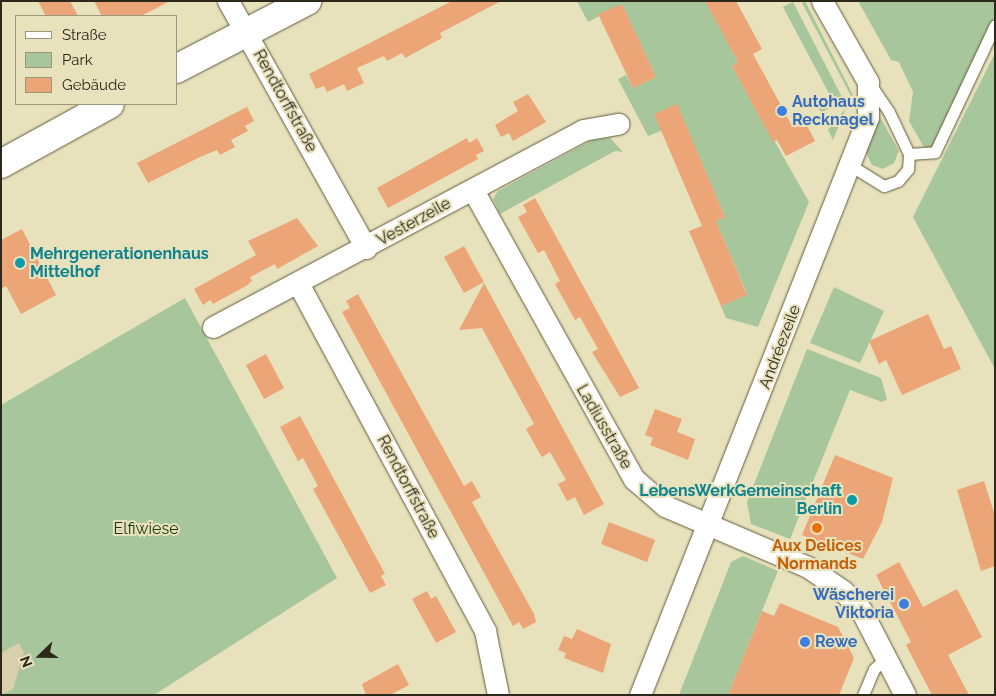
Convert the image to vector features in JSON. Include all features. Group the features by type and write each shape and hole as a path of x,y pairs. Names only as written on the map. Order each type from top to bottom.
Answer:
{"main road":[{"path":"178,68 307,1"},
{"path":"1,164 108,105"}],"street":[{"name":"Rendtorffstraße","path":"228,1 366,248"},
{"name":"Andréezeile","path":"640,695 710,524 868,117 868,82 822,1"},
{"name":"Vesterzeile","path":"212,327 288,286 299,285 583,130 618,124"},
{"name":"Ladiusstraße","path":"473,190 625,467 665,506 808,567 843,590 861,610 905,695"},
{"name":"Rendtorffstraße","path":"299,285 485,631 498,695"}],"lane":[{"path":"909,154 935,152 995,25"},
{"path":"850,165 884,186 898,181 908,169 909,154 889,112 868,82"},
{"path":"863,695 874,669 886,658"}],"green space":[{"path":"577,1 706,2 738,62 732,66 809,202 758,327 726,318 721,306 747,294 716,221 725,217 677,105 661,131 648,136 618,79 626,75 633,88 656,77 622,4 588,22"},
{"path":"801,1 805,1 853,95 851,96"},
{"path":"858,1 995,1 995,17 931,150 925,149 909,121 913,92 899,62 891,60"},
{"path":"793,2 843,99 821,113 819,109 833,101 783,7"},
{"path":"995,53 995,369 913,217"},
{"path":"845,109 843,116 833,140 828,130"},
{"path":"880,117 899,151 894,163 883,169 872,165 865,151"},
{"path":"610,138 623,152 615,151 500,214 493,199 498,191 592,140"},
{"path":"834,287 884,311 860,363 810,343"},
{"name":"Elfiwiese","path":"185,298 337,578 154,695 1,695 1,405"},
{"path":"807,349 881,378 887,399 882,402 850,390 790,539 751,524 747,502"},
{"path":"743,556 778,571 728,695 679,695 731,562"}],"sand":[{"path":"19,643 24,653 13,689 1,695 1,653"}],"building":[{"path":"38,1 70,1 77,15 45,15"},
{"path":"94,1 170,1 143,15 101,15"},
{"path":"452,1 501,1 440,33 442,38 405,58 402,53 387,61 384,56 357,68 364,83 347,91 344,84 327,92 324,86 316,89 309,74"},
{"path":"705,1 736,1 762,49 753,54 791,124 803,118 815,141 786,156 777,140 773,142 732,66 738,62"},
{"path":"622,4 656,77 633,88 598,14"},
{"path":"528,94 546,122 513,141 509,133 501,137 495,125 518,111 513,102"},
{"path":"677,104 725,217 716,221 747,295 721,306 689,231 702,226 654,114"},
{"path":"247,107 254,121 245,126 248,131 231,140 235,147 220,155 217,150 200,157 148,183 137,163"},
{"path":"467,138 469,143 477,138 484,151 476,155 478,159 388,208 377,188"},
{"path":"535,198 639,388 620,397 592,352 598,349 580,317 575,320 555,284 560,281 544,250 538,253 518,217 527,212 523,205"},
{"path":"297,218 318,246 277,269 275,264 250,277 252,281 246,286 213,304 210,300 203,305 194,289 256,255 248,241"},
{"name":"Mehrgenerationenhaus Mittelhof","path":"22,229 56,295 21,314 6,286 1,289 1,240"},
{"path":"464,246 484,282 464,293 444,257"},
{"path":"484,283 604,504 584,515 575,497 567,501 558,484 566,480 550,452 542,457 526,429 534,424 482,328 459,330"},
{"path":"358,294 464,486 472,481 481,497 472,502 534,614 536,622 523,629 519,622 513,626 342,312 350,308 346,301"},
{"path":"928,314 944,349 951,346 961,369 902,395 886,360 879,364 869,341"},
{"path":"266,354 284,388 264,399 246,365"},
{"path":"655,409 682,419 677,432 695,439 688,460 650,445 653,438 645,435"},
{"path":"300,416 385,574 381,576 386,585 370,593 313,489 318,486 303,458 298,461 280,427"},
{"name":"LebensWerkGemeinschaft Berlin","path":"835,455 893,478 882,522 863,559 802,535"},
{"path":"984,481 995,516 995,566 981,571 957,490"},
{"path":"609,522 655,540 647,562 601,544"},
{"path":"899,562 923,607 957,589 982,637 948,655 969,695 932,695 906,645 911,642 876,575"},
{"path":"427,591 431,599 436,596 456,632 436,643 412,599"},
{"name":"Rewe","path":"780,603 838,627 854,658 839,695 728,695 762,611 774,616"},
{"path":"577,629 611,644 603,673 564,658 566,653 558,650 564,636 572,639"},
{"path":"398,664 409,685 390,695 366,695 362,684"}],"place":[{"name":"Autohaus Recknagel","path":"782,111"},
{"name":"Mehrgenerationenhaus Mittelhof","path":"20,263"},
{"name":"LebensWerkGemeinschaft Berlin","path":"852,500"},
{"name":"Aux Delices Normands","path":"817,528"},
{"name":"Wäscherei Viktoria","path":"904,604"},
{"name":"Rewe","path":"805,642"}]}
